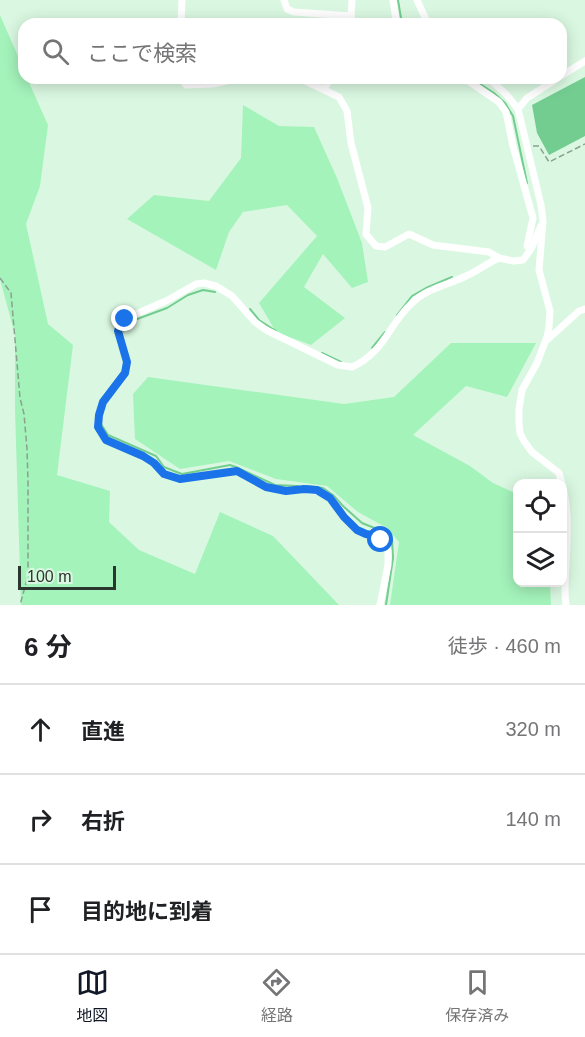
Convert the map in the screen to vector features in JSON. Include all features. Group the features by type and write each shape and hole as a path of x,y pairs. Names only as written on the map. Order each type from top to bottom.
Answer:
{"street":[{"path":"181,18 182,0"},
{"path":"284,0 287,9 294,12 351,16 352,0"},
{"path":"393,0 396,18"},
{"path":"417,0 425,18"},
{"path":"567,73 585,61"},
{"path":"185,84 213,84"},
{"path":"313,84 339,97 347,111 351,143 368,208 366,234 376,246 385,247 409,234 433,245 489,252 499,258 513,261 523,260 531,249 543,221"},
{"path":"324,89 328,84"},
{"path":"473,84 499,102 506,111 533,218 530,239 523,260"},
{"path":"495,84 518,109 541,205 543,221 539,270 550,311 545,342 537,363 522,390 519,428 532,452 559,473 561,479"},
{"path":"518,109 527,98 549,84"},
{"path":"380,605 388,565 388,551 385,544 376,536 366,534 354,527 330,498 321,492 304,489 286,491 266,487 237,471 180,479 164,474 154,463 143,456 106,440 98,427 99,415 103,402 125,373 127,362 118,328 125,319 168,300 196,284 204,283 216,286 232,296 255,322 266,330 338,365 352,367 371,355 384,341 401,313 422,295 466,276 499,258"},
{"path":"545,342 579,311 585,309"},
{"path":"566,605 564,585 567,533"}],"path":[{"path":"527,148 539,146 549,162 585,144"},
{"path":"0,278 11,293 27,450 28,576 20,605"}],"shaded area":[{"path":"0,15 18,56 18,84 30,84 48,125 40,186 26,224 48,324 73,345 57,475 110,491 109,522 139,550 195,574 220,512 273,536 339,605 21,605 15,335 0,279"},
{"path":"585,77 585,136 549,155 537,133 532,105"},
{"path":"243,105 279,126 314,127 362,243 368,282 352,288 323,254 304,287 345,318 311,345 276,332 259,303 317,236 287,205 243,212 229,232 216,270 127,219 154,195 209,201 241,158"},
{"path":"451,343 536,343 507,397 466,386 413,435 470,466 493,483 513,492 513,587 550,587 551,605 390,605 399,542 387,528 358,512 327,486 276,479 229,461 180,469 135,439 133,394 148,377 344,404 394,397"}],"waterway":[{"path":"398,0 401,18"},
{"path":"480,84 505,103 513,116 527,183"},
{"path":"397,315 412,296 452,277"},
{"path":"122,334 123,328 129,322 167,308 188,295 203,290 215,292"},
{"path":"250,309 259,320 276,331"},
{"path":"372,348 385,332"},
{"path":"322,353 341,362"},
{"path":"101,424 108,435 156,456 164,467 182,474 230,465 275,485 298,486"},
{"path":"307,486 323,488 362,523 382,531 392,539 393,558 386,605"}],"route":[{"path":"125,319 118,331 127,362 125,373 103,402 99,415 98,427 106,440 143,456 154,463 164,474 180,479 237,471 266,487 286,491 317,490 330,498 357,530 381,540"}]}
